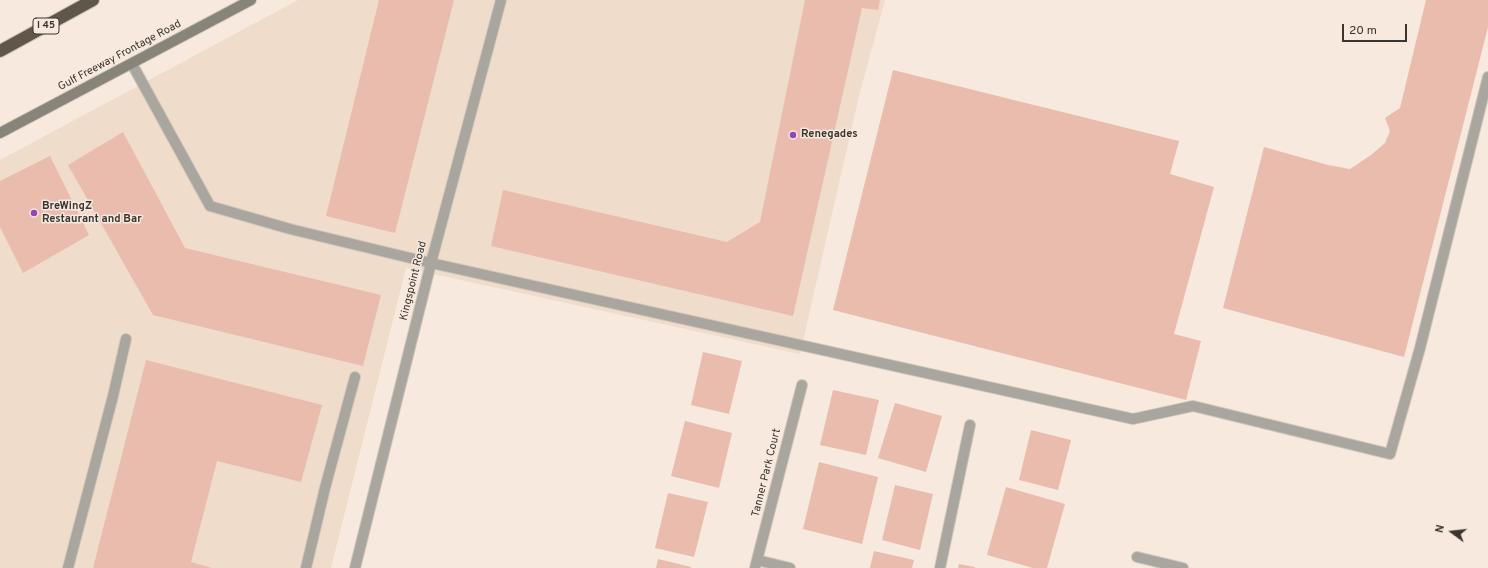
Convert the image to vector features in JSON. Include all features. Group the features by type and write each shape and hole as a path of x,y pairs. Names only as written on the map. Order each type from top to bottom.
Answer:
{"highway":[{"name":"I 45","path":"0,51 92,0"}],"main road":[{"name":"Gulf Freeway Frontage Road","path":"0,133 251,0"}],"street":[{"name":"Kingspoint Road","path":"355,568 431,263 500,0"},
{"path":"132,64 210,206 290,229 431,263 1133,419 1193,406 1390,454 1420,348 1488,78"},
{"path":"68,568 126,339"},
{"path":"306,568 325,488 355,377"},
{"name":"Tanner Park Court","path":"756,564 802,384"},
{"path":"940,568 970,425"},
{"path":"1137,557 1183,568"},
{"path":"756,564 790,568"}],"shaded area":[{"path":"298,0 885,0 859,96 800,354 406,268 331,568 0,568 0,160"}],"building":[{"path":"379,0 454,0 395,233 326,216"},
{"path":"805,0 880,0 878,10 862,8 793,316 491,246 503,190 727,242 760,222"},
{"path":"1426,0 1488,0 1488,27 1404,357 1223,308 1264,147 1328,165 1350,169 1371,155 1385,143 1390,131 1385,118 1400,108"},
{"path":"893,70 1179,141 1170,174 1214,187 1174,334 1201,341 1186,400 833,310"},
{"path":"123,132 185,248 381,295 363,366 153,315 68,165"},
{"path":"50,156 89,235 23,273 0,227 0,181"},
{"path":"703,352 742,361 729,414 691,405"},
{"path":"146,360 322,405 301,482 217,461 191,562 212,568 93,568"},
{"path":"833,390 879,400 866,455 820,445"},
{"path":"895,403 942,416 926,472 878,458"},
{"path":"685,421 732,433 719,488 671,476"},
{"path":"1031,430 1071,440 1058,490 1019,480"},
{"path":"819,462 878,477 862,544 803,529"},
{"path":"895,485 933,494 920,550 882,540"},
{"path":"1006,487 1065,504 1047,568 1033,568 987,555"},
{"path":"668,493 708,502 694,557 655,548"},
{"path":"874,551 914,560 912,568 870,568"},
{"path":"658,559 691,567 691,568 656,568"},
{"path":"959,564 975,567 975,568 958,568"}],"place":[{"name":"Renegades","path":"793,135"},
{"name":"BreWingZ Restaurant and Bar","path":"34,213"}]}
